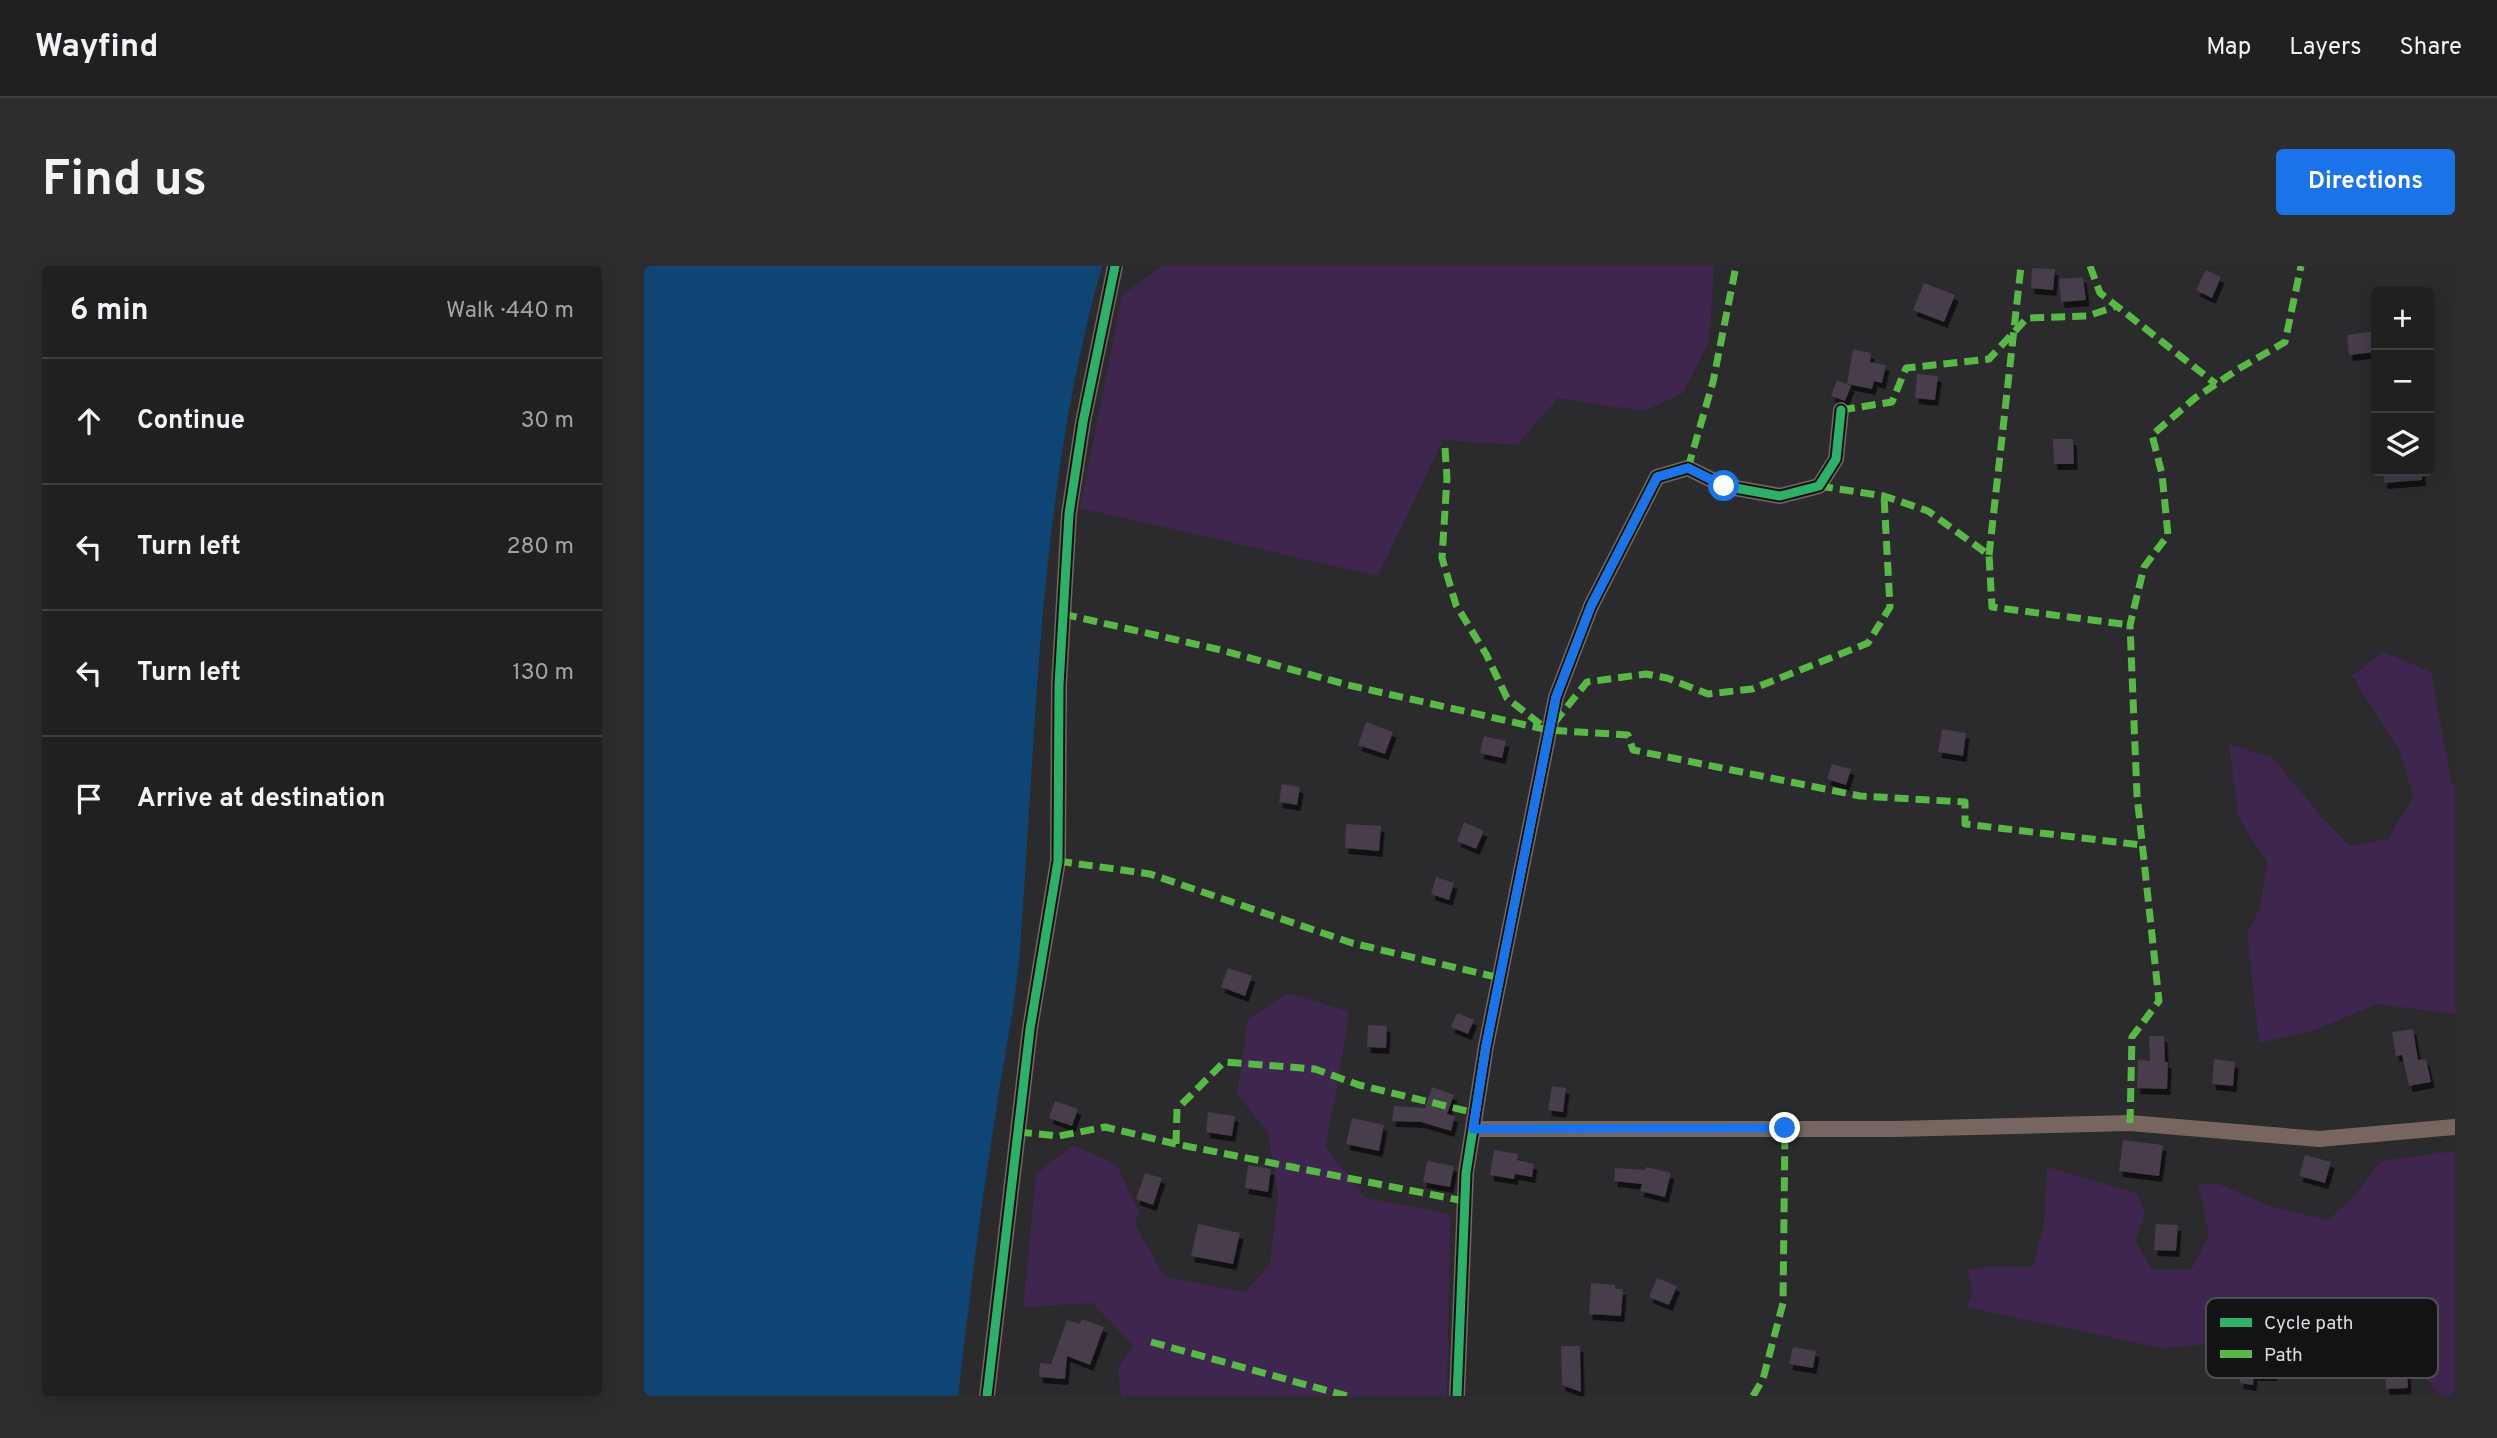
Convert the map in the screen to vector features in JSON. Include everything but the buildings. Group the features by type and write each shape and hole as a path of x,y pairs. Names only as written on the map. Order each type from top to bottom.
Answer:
{"street":[{"path":"987,1396 1030,1029 1058,861 1059,685 1069,514 1083,422 1115,266"},
{"path":"1457,1396 1466,1173 1486,1046 1556,697 1591,606 1657,477 1688,468 1724,486 1780,496 1819,486 1836,459 1840,410"},
{"path":"1473,1129 1895,1129 2130,1123 2319,1139 2455,1127"}],"shaded area":[{"path":"1162,266 1714,266 1709,343 1682,394 1643,411 1558,398 1517,445 1443,440 1378,576 1080,508 1122,295"},
{"path":"2383,652 2431,672 2452,785 2455,786 2455,1014 2377,1004 2315,1030 2259,1043 2247,934 2260,908 2267,862 2238,817 2229,744 2273,758 2320,815 2350,846 2388,839 2413,797 2400,752 2352,676"},
{"path":"1288,993 1349,1012 1325,1146 1366,1198 1450,1214 1447,1396 1121,1396 1118,1367 1133,1345 1092,1303 1023,1307 1036,1174 1073,1145 1117,1165 1139,1212 1135,1225 1165,1277 1245,1292 1270,1264 1278,1193 1268,1133 1237,1094 1248,1019"},
{"path":"2455,1151 2455,1396 2442,1396 2424,1378 2438,1378 2438,1298 2206,1298 2206,1344 2162,1348 1966,1307 1972,1296 1968,1270 1992,1266 2033,1267 2044,1223 2047,1167 2136,1193 2145,1213 2135,1241 2152,1270 2191,1270 2209,1235 2198,1184 2219,1184 2272,1207 2328,1220 2354,1196 2381,1161"}],"water":[{"path":"644,266 1102,266 1081,350 1053,519 1037,690 1018,969 984,1187 958,1396 644,1396"}],"marked path":[{"path":"1688,468 1713,382 1736,266"},
{"path":"1989,555 2021,266"},
{"path":"2090,266 2100,293 2216,384"},
{"path":"2130,1123 2132,1037 2159,1001 2137,795 2130,625 2144,567 2168,535 2162,474 2152,435 2195,398 2285,342 2301,266"},
{"path":"1841,410 1892,402 1906,368 1989,359 2027,318 2088,316 2117,306"},
{"path":"1445,448 1447,478 1442,558 1456,605 1486,654 1507,698 1545,728"},
{"path":"1819,486 1884,496 1928,511 1989,555 1992,607 2130,625"},
{"path":"1554,723 1587,682 1646,674 1667,678 1708,694 1752,689 1868,643 1890,607 1884,496"},
{"path":"1063,614 1221,650 1348,685 1548,730 1628,735 1633,750 1860,796 1965,802 1965,824 2141,845"},
{"path":"1058,861 1150,874 1352,943 1500,978"},
{"path":"1176,1144 1177,1109 1224,1062 1315,1069 1359,1085 1475,1113"},
{"path":"1018,1132 1059,1136 1105,1127 1176,1144 1464,1201"},
{"path":"1753,1396 1763,1379 1783,1303 1785,1128"},
{"path":"1151,1342 1347,1396"}],"cycle path":[{"path":"987,1396 1030,1029 1058,861 1059,685 1069,514 1083,422 1115,266"},
{"path":"1457,1396 1466,1173 1486,1046 1556,697 1591,606 1657,477 1688,468 1724,486 1780,496 1819,486 1836,459 1841,410"}],"route":[{"path":"1724,486 1688,468 1657,477 1591,606 1556,697 1548,730 1486,1046 1473,1129 1785,1128"}]}
